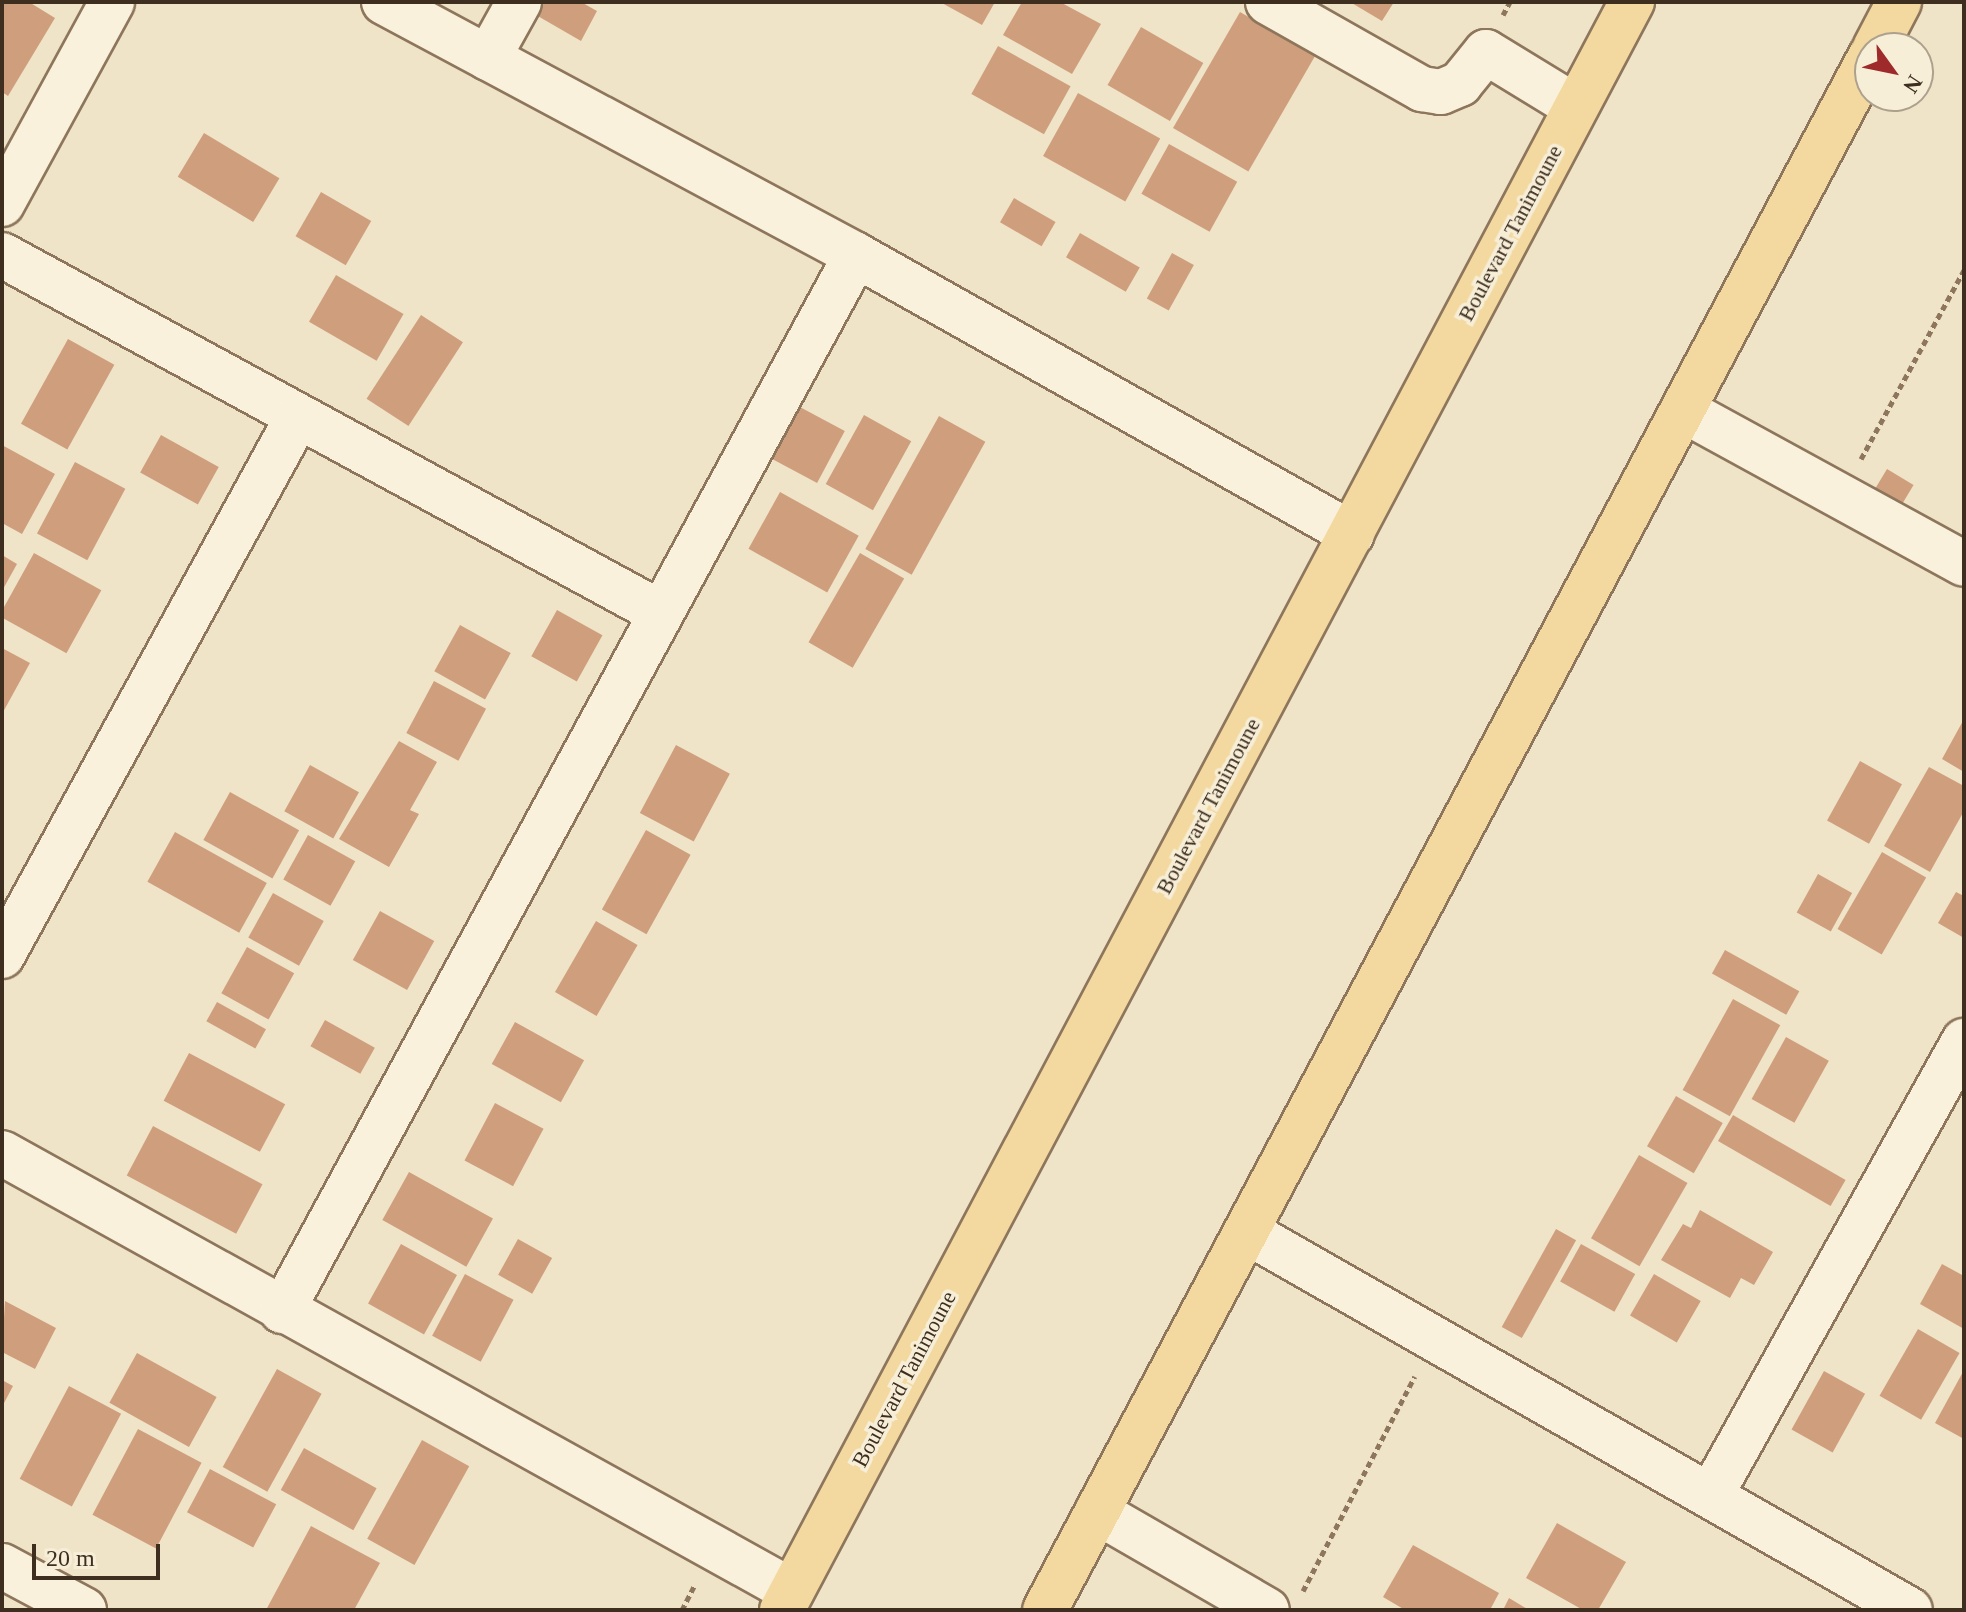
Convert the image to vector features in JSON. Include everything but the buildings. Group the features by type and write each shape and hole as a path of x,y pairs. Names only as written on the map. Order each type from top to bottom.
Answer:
{"main road":[{"name":"Boulevard Tanimoune","path":"787,1601 1632,2"},
{"path":"1883,32 1899,2"},
{"path":"1045,1610 1854,87"}],"street":[{"path":"2,204 112,2"},
{"path":"384,2 856,255 1352,534"},
{"path":"488,58 519,2"},
{"path":"1268,2 1422,89 1441,92 1460,84 1486,52 1576,107"},
{"path":"2,255 659,612"},
{"path":"282,1311 659,612 856,255"},
{"path":"1683,410 1964,564"},
{"path":"2,956 297,418"},
{"path":"1711,1495 1964,1041"},
{"path":"2,1153 787,1601"},
{"path":"1247,1232 1436,1336 1910,1610"},
{"path":"1097,1512 1284,1603"},
{"path":"2,1566 84,1610"}],"path":[{"path":"1840,498 1964,270"},
{"path":"1284,1603 1436,1336"}]}
